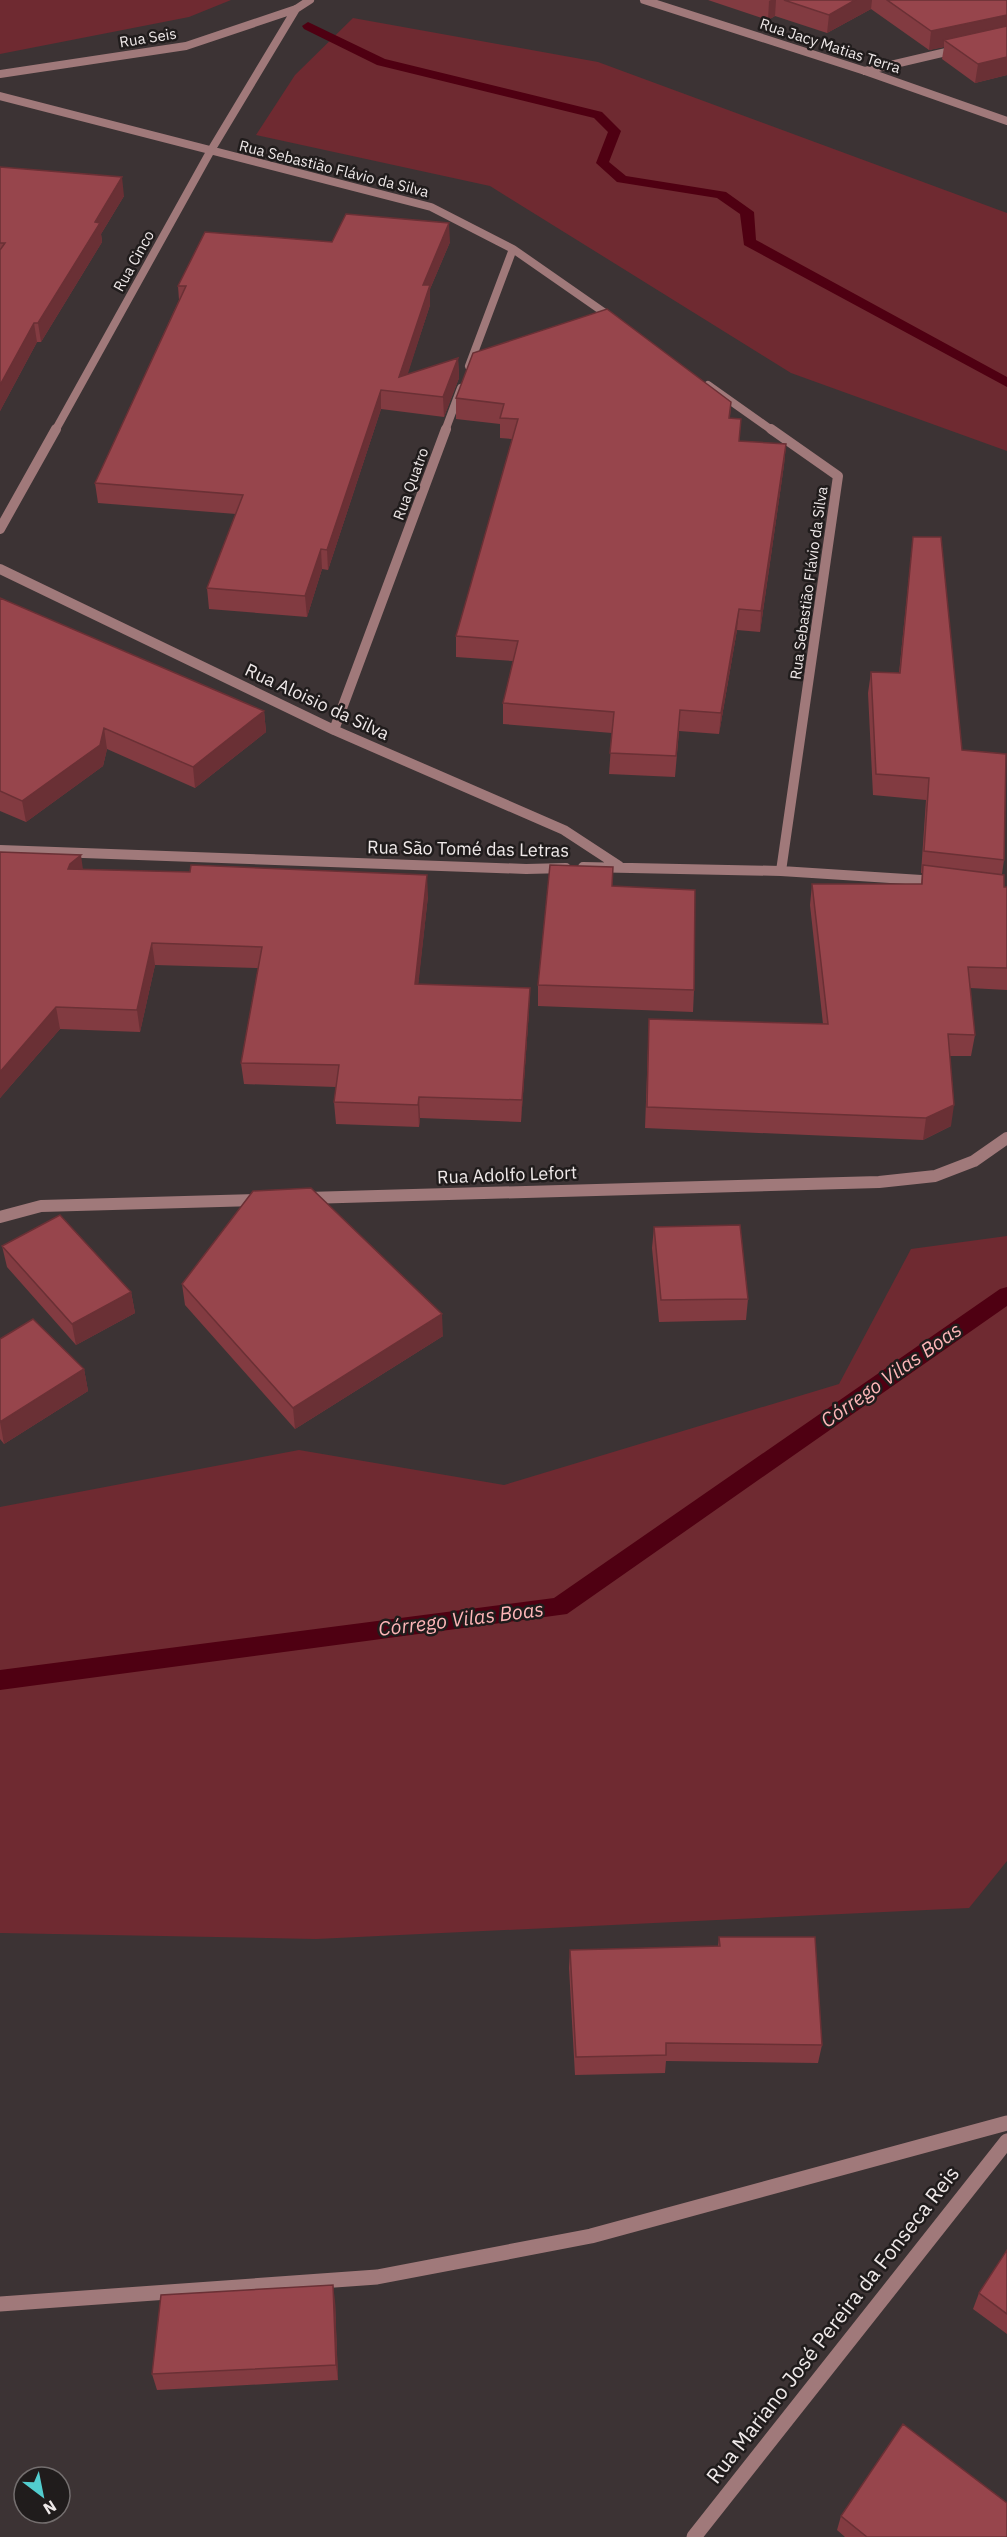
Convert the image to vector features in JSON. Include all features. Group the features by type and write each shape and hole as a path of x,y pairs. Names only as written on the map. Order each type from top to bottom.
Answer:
{"street":[{"path":"296,9 310,0"},
{"name":"Rua Jacy Matias Terra","path":"644,0 662,2 1007,121"},
{"name":"Rua Seis","path":"0,74 186,46 296,9"},
{"name":"Rua Cinco","path":"0,529 210,152 296,9"},
{"path":"865,71 963,48"},
{"name":"Rua Sebastião Flávio da Silva","path":"0,96 210,152 431,207 513,249 628,329"},
{"path":"467,372 513,249"},
{"name":"Rua Sebastião Flávio da Silva","path":"704,382 838,476 781,870"},
{"name":"Rua Quatro","path":"334,730 463,383"},
{"name":"Rua Aloisio da Silva","path":"0,569 334,730 564,830 619,866"},
{"name":"Rua São Tomé das Letras","path":"0,850 526,869 619,866 781,870 948,883"},
{"name":"Rua Adolfo Lefort","path":"292,1199 879,1182 935,1176 974,1161 1007,1138"},
{"path":"0,1217 40,1206 268,1199"},
{"path":"0,2304 377,2277 591,2236 1007,2123"},
{"name":"Rua Mariano José Pereira da Fonseca Reis","path":"694,2537 1007,2141"}],"shaded area":[{"path":"0,0 231,0 189,17 0,54"},
{"path":"353,18 598,62 1007,213 1007,451 791,373 490,186 256,135 295,75"},
{"path":"1007,1236 1007,1861 969,1908 316,1939 0,1933 0,1507 299,1450 504,1485 839,1384 911,1249"}],"building":[{"path":"784,0 855,0 829,15"},
{"path":"887,0 1007,0 1007,15 931,31"},
{"path":"1007,26 1007,57 978,64 944,40"},
{"path":"0,167 122,177 95,222 100,223 38,323 34,323 0,385 0,250 5,243 0,243"},
{"path":"346,214 449,223 423,285 430,285 399,377 458,358 443,397 381,390 327,550 321,549 305,596 207,588 243,495 95,483 186,286 178,286 205,232 332,242"},
{"path":"607,309 731,402 729,418 741,419 739,441 786,444 761,611 739,609 721,713 680,710 676,756 610,753 614,712 503,703 518,641 456,636 518,419 500,418 504,404 456,398 473,353"},
{"path":"913,537 941,537 962,750 1006,754 1004,860 924,851 929,778 876,774 871,672 900,673"},
{"path":"0,598 264,711 193,767 104,728 100,745 22,801 0,791"},
{"path":"0,852 81,855 70,864 68,869 190,872 191,865 427,875 415,984 530,988 522,1100 419,1097 418,1105 334,1102 339,1065 241,1063 262,947 152,943 137,1010 56,1007 0,1072"},
{"path":"550,865 613,867 612,886 695,890 694,990 538,985"},
{"path":"923,865 1004,875 1004,887 1007,887 1007,968 968,967 975,1035 948,1034 954,1105 926,1118 647,1107 649,1019 828,1024 812,884 922,884"},
{"path":"311,1188 442,1314 293,1408 182,1284 253,1191"},
{"path":"60,1215 131,1292 72,1324 2,1246"},
{"path":"740,1225 748,1299 661,1300 654,1227"},
{"path":"33,1319 84,1369 0,1422 0,1339"},
{"path":"719,1937 815,1937 822,2045 666,2043 666,2055 576,2057 570,1950 720,1946"},
{"path":"1007,2250 1007,2314 979,2293"},
{"path":"333,2285 336,2365 152,2374 161,2295"},
{"path":"903,2424 1007,2503 1007,2537 867,2537 841,2516"}],"waterway":[{"path":"308,26 381,62 598,115 615,131 602,163 622,179 721,195 747,212 749,242 1007,383"},
{"name":"Córrego Vilas Boas","path":"0,1680 559,1607 1007,1295"}]}
